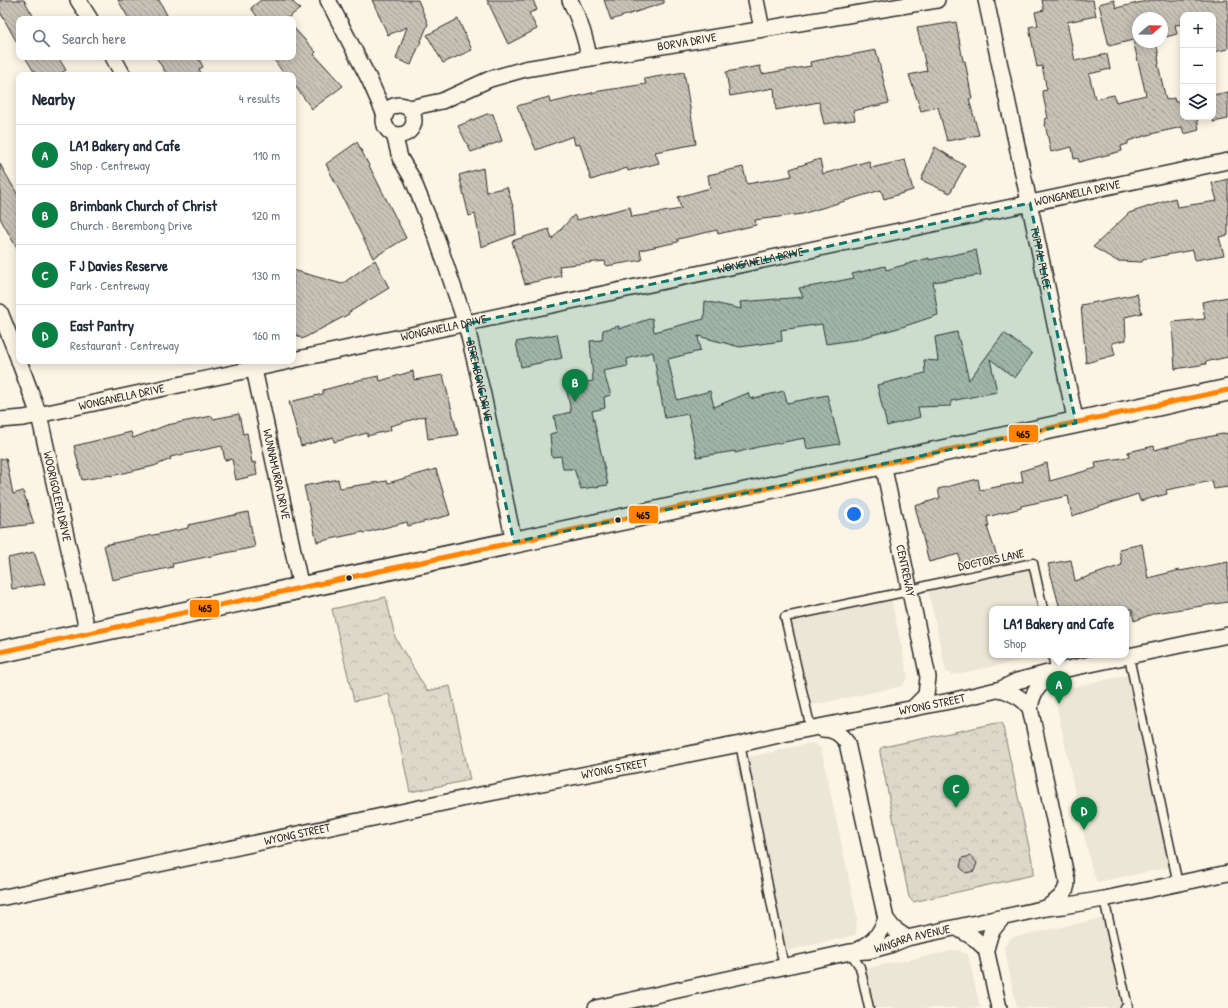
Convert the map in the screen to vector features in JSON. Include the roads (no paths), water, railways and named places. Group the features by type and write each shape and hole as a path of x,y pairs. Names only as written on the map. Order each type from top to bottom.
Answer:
{"main road":[{"path":"0,652 1228,390"}],"street":[{"path":"78,0 88,16"},
{"name":"BEREMBONG DRIVE","path":"328,0 369,79 401,120 412,178 437,239 466,324 482,388 514,542"},
{"path":"570,0 580,21 587,43 589,58"},
{"path":"756,0 762,29"},
{"name":"BORVA DRIVE","path":"401,120 490,80 525,69 937,0"},
{"name":"TUPPAL PLACE","path":"986,0 1076,423"},
{"path":"115,60 121,72"},
{"name":"WONGANELLA DRIVE","path":"296,360 1228,161"},
{"name":"WOORIGOLEEN DRIVE","path":"0,312 16,353"},
{"name":"WOORIGOLEEN DRIVE","path":"20,364 39,415 88,634"},
{"name":"WONGANELLA DRIVE","path":"0,420 19,420 252,365 262,364"},
{"name":"WUNNAMURRA DRIVE","path":"252,365 301,588"},
{"name":"CENTREWAY","path":"883,464 928,677 926,695 913,708"},
{"name":"WYONG STREET","path":"1129,657 1228,635"},
{"name":"WYONG STREET","path":"0,898 480,795 955,700 1001,689 1017,680 1124,658"},
{"path":"1046,908 1063,894 1067,885 1030,708 1033,692 1056,672"},
{"name":"CENTREWAY","path":"928,677 939,692 955,700"},
{"path":"1001,689 1019,696 1030,708"},
{"path":"850,752 849,741 852,733 865,718"},
{"path":"811,729 830,729 837,732 847,743 886,919 894,929 907,938"},
{"name":"WINGARA AVENUE","path":"596,1008 850,952 868,950 890,945 907,938 1003,917 1228,873"},
{"path":"1067,885 1076,891 1104,898"},
{"path":"999,1008 986,949 991,932 1003,917"},
{"path":"850,952 870,943 880,933 886,919"},
{"path":"957,928 974,938 986,949"}],"lane":[{"name":"DOCTORS LANE","path":"909,592 925,586 1033,563 1042,606"},
{"path":"811,729 785,617 909,592"},
{"path":"1129,657 1178,884"},
{"path":"1053,658 1056,672"},
{"path":"740,744 784,967"},
{"path":"1104,898 1128,1007 1125,1008"},
{"path":"850,952 860,967 869,1008"}],"place":[{"name":"Brimbank Church of Christ","path":"575,402"},
{"name":"LA1 Bakery and Cafe","path":"1059,704"},
{"name":"F J Davies Reserve","path":"956,808"},
{"name":"East Pantry","path":"1084,830"}]}
